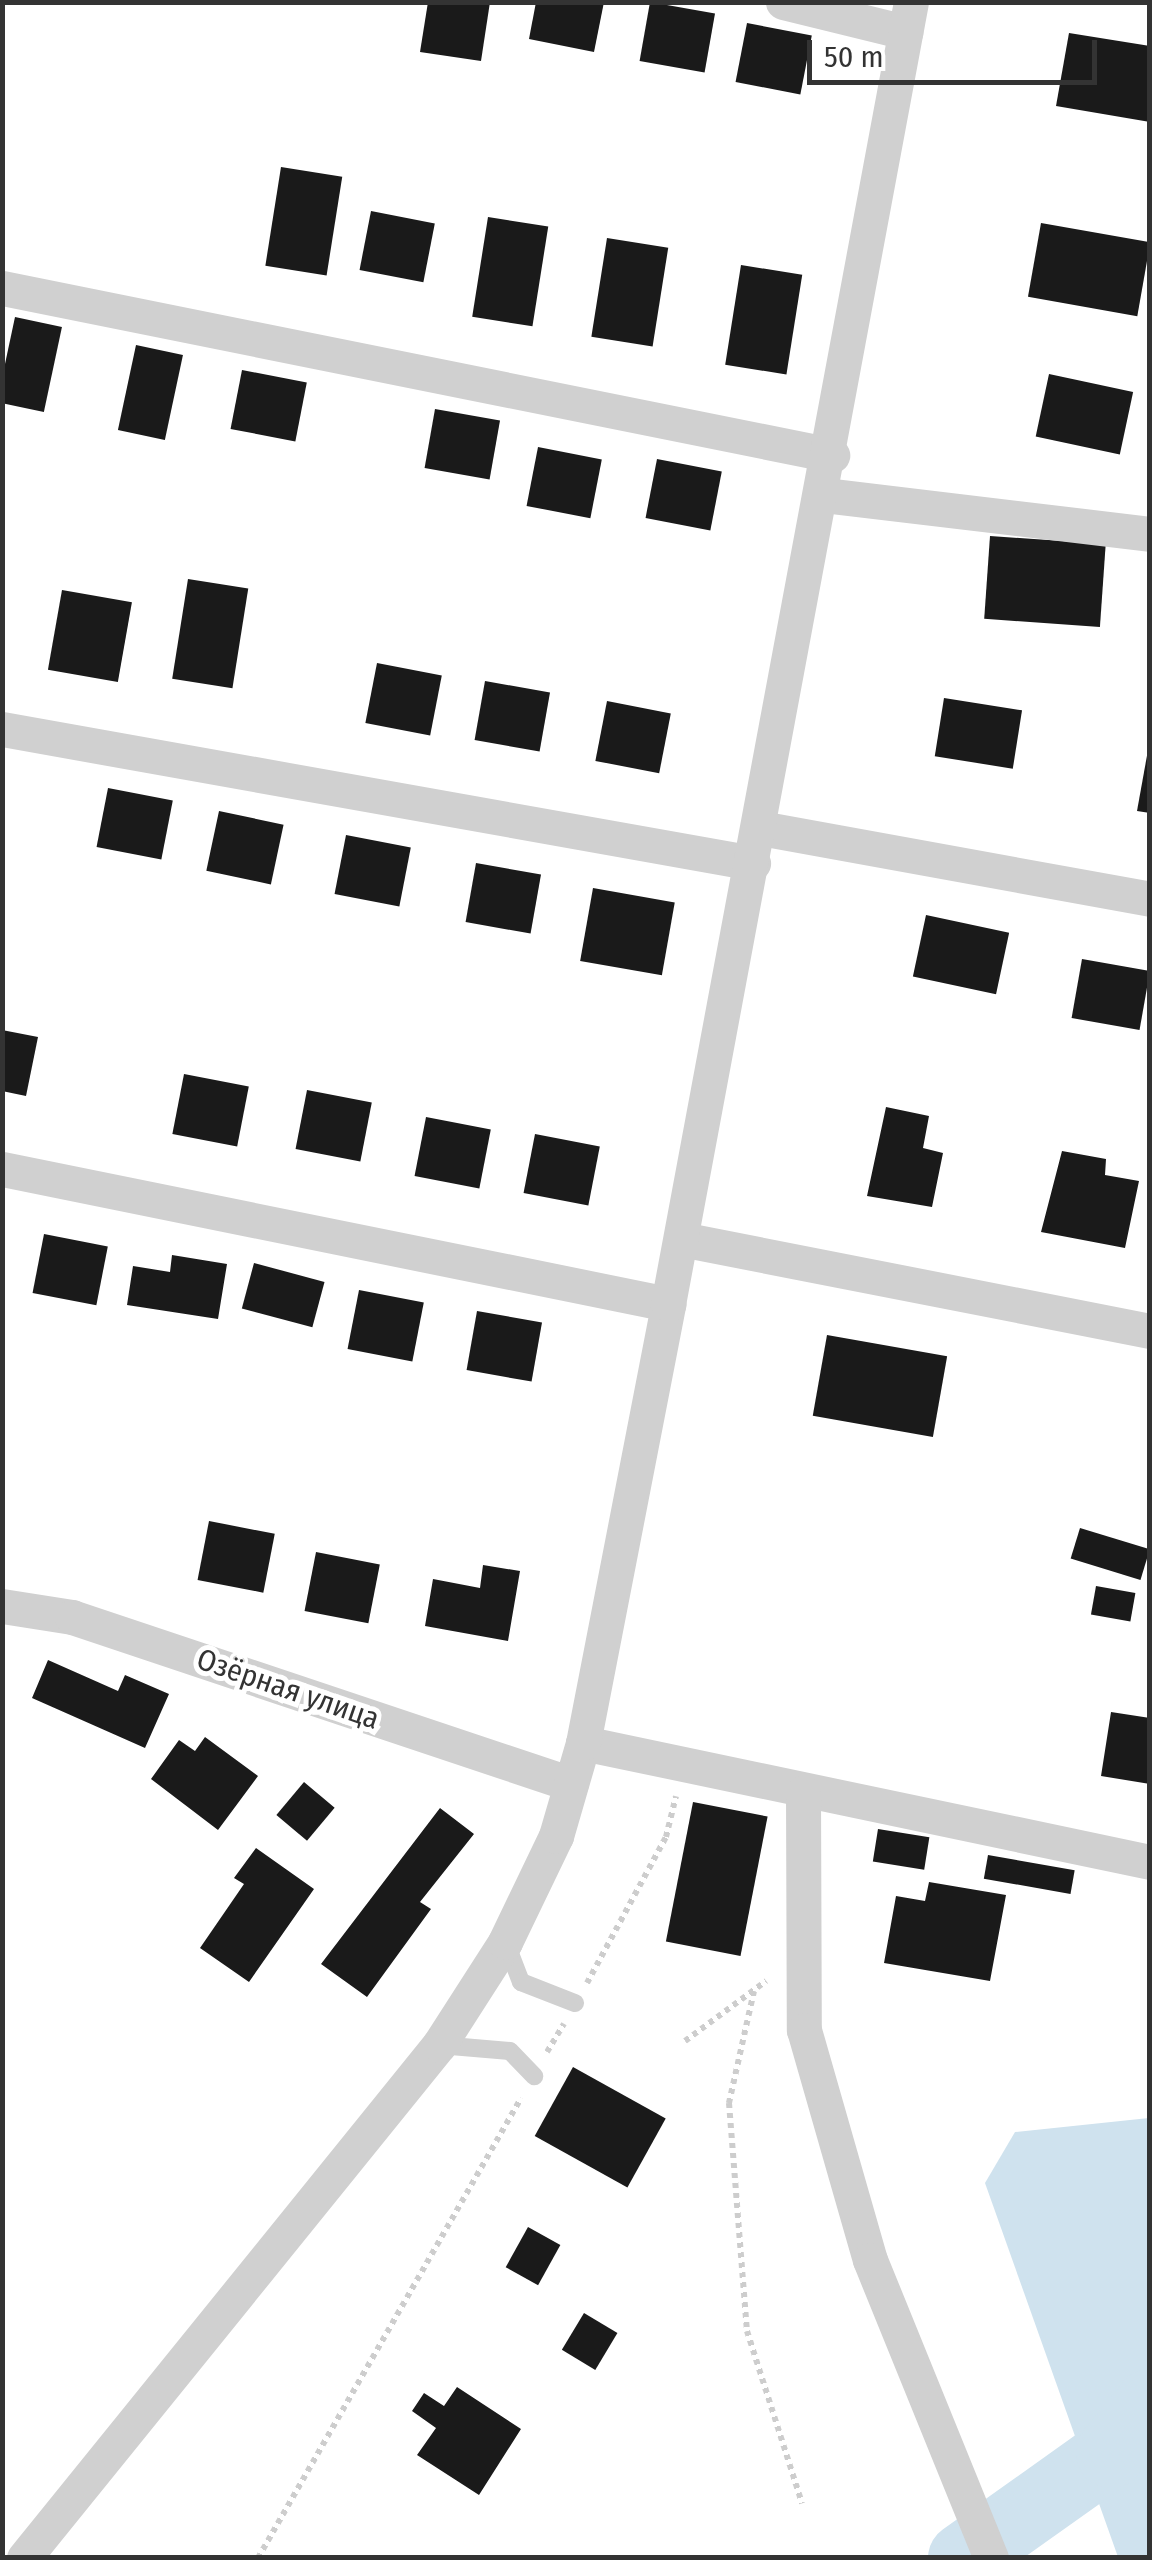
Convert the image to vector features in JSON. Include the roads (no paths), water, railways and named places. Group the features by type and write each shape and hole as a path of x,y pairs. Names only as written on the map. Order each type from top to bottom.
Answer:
{"street":[{"path":"24,2558 438,2046 505,1942 571,1784 583,1742 832,454 908,17 783,2"},
{"path":"2,288 832,454"},
{"path":"824,495 1150,534"},
{"path":"2,729 757,845 1150,899"},
{"path":"2,1169 668,1304"},
{"path":"681,1238 1150,1331"},
{"name":"Озёрная улица","path":"2,1606 72,1617 571,1784"},
{"path":"583,1742 803,1793 1150,1862"},
{"path":"803,1793 804,2030 870,2260 991,2558"}],"lane":[{"path":"505,1942 521,1982 576,2003"},
{"path":"438,2046 510,2052 534,2076"}],"water":[{"path":"1149,2118 1149,2557 1118,2557 985,2183 1015,2132"}],"waterway":[{"path":"963,2558 1111,2453 1150,2404"}]}
